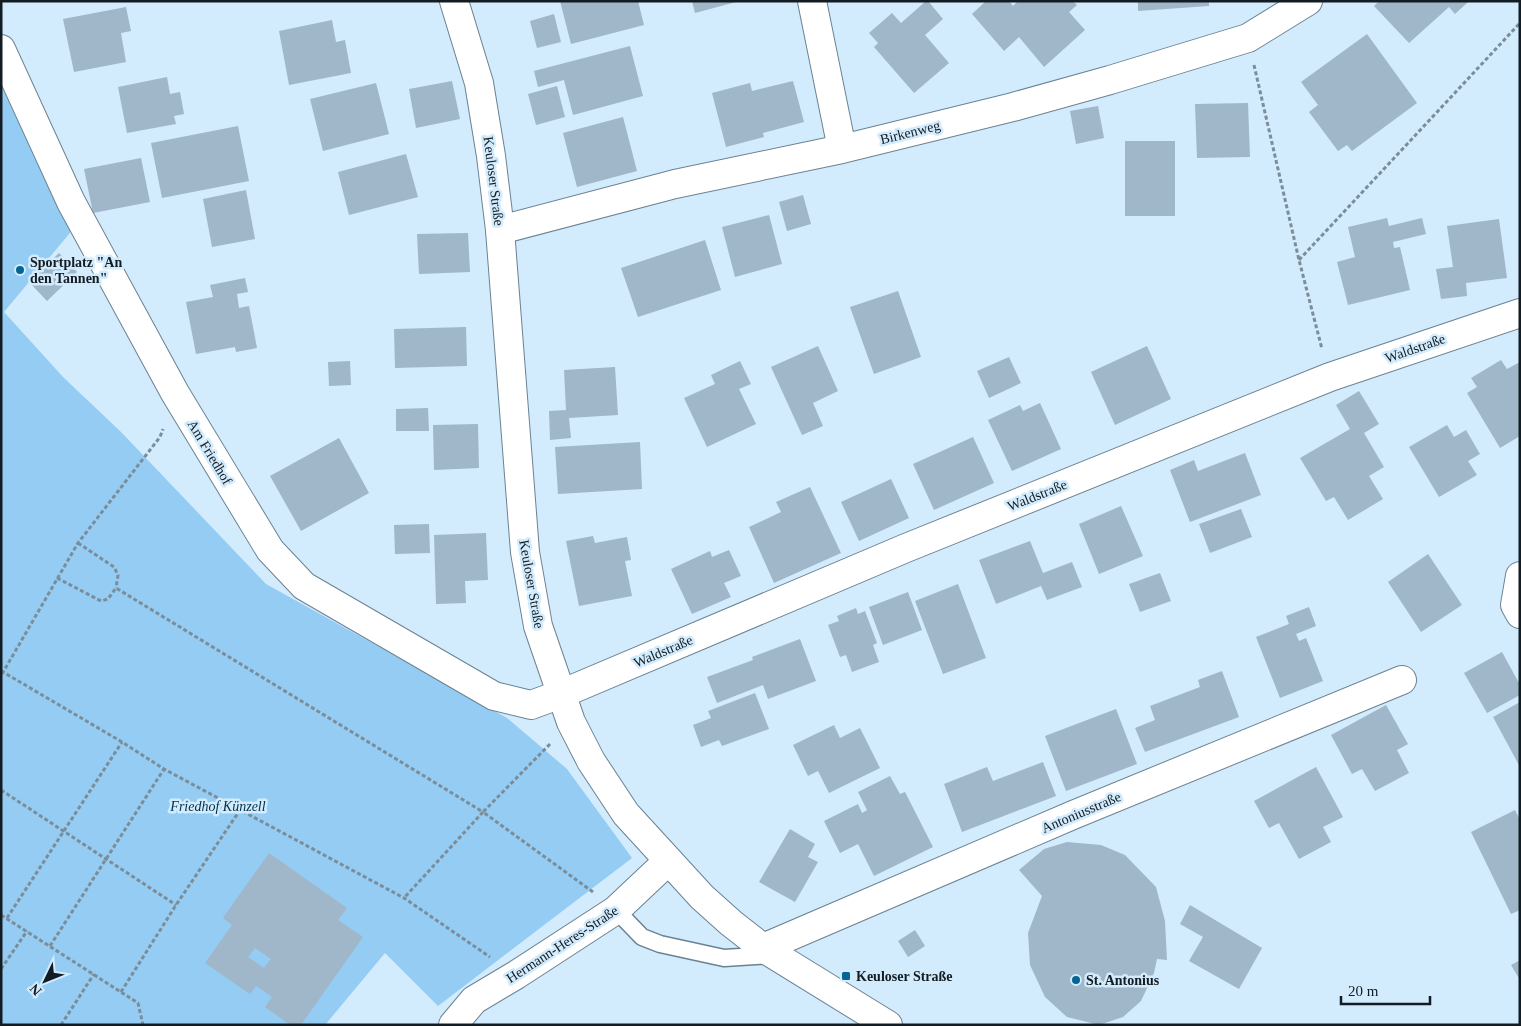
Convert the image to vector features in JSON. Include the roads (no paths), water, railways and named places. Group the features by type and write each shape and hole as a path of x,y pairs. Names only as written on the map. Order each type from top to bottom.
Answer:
{"street":[{"name":"Keuloser Straße","path":"454,1 479,83 491,156 500,230 525,552 538,626 571,722 591,762 626,814 702,897 731,923 769,951 888,1025"},
{"path":"812,1 842,149"},
{"name":"Birkenweg","path":"500,230 675,184 842,149 1013,107 1110,80 1248,38 1292,5"},
{"name":"Am Friedhof","path":"1,49 71,202 175,393 270,550 304,586 494,696 532,705 561,694"},
{"name":"Waldstraße","path":"561,694 906,548 1330,377 1520,312"},
{"path":"1520,576 1515,605 1520,614"},
{"name":"Antoniusstraße","path":"769,951 1073,814 1402,680"},
{"name":"Hermann-Heres-Straße","path":"453,1025 474,1000 616,910 668,861"}],"lane":[{"path":"616,910 642,937 660,944 724,958 769,951"}],"place":[{"name":"Sportplatz \"An den Tannen\"","path":"20,270"},
{"name":"Keuloser Straße","path":"846,976"},
{"name":"St. Antonius","path":"1076,980"}],"park label":[{"name":"Friedhof Künzell","path":"218,806"}]}
